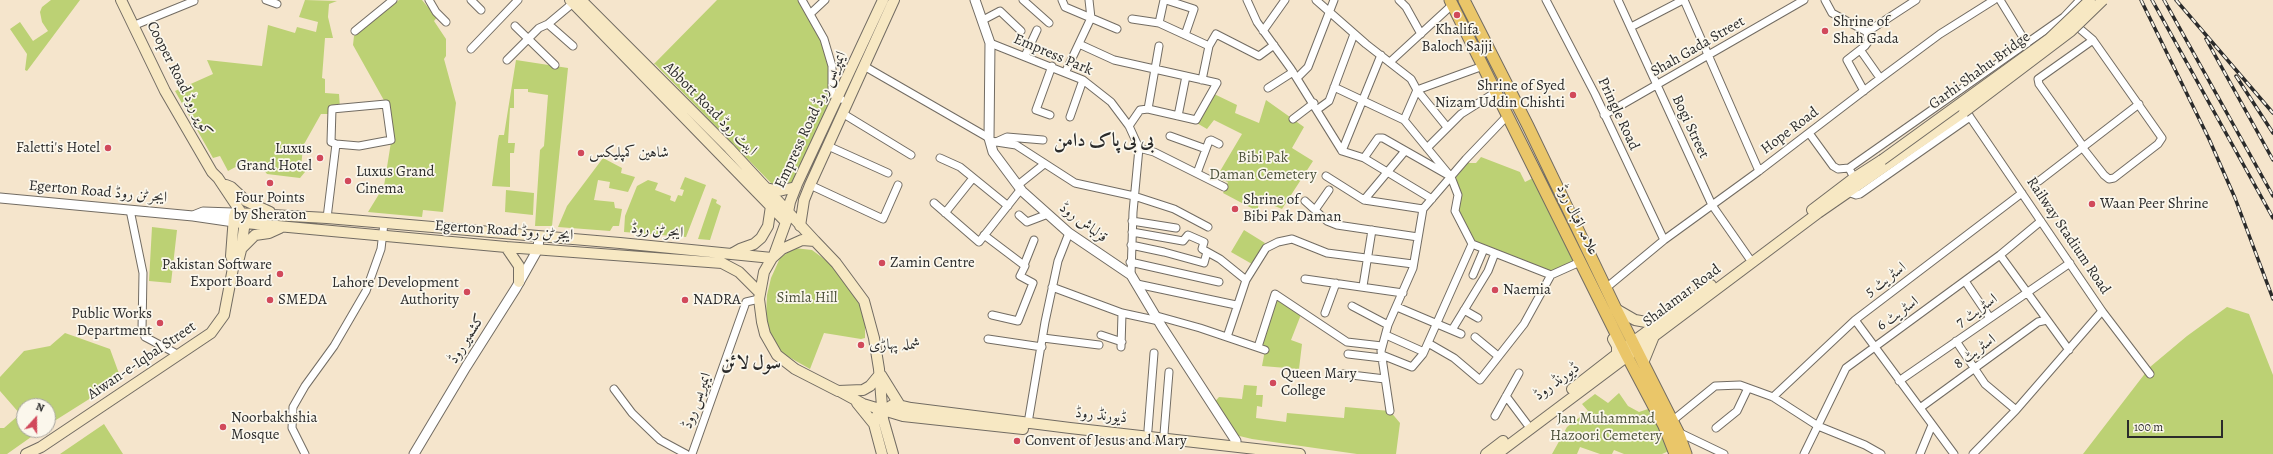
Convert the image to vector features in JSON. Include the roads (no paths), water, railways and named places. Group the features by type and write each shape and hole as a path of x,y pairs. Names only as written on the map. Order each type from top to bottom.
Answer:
{"main road":[{"name":"Cooper Road کوپر روڈ","path":"121,0 135,25 165,91 212,172 222,184 238,218"},
{"name":"Empress Road ایمپریس روڈ","path":"800,226 804,200 842,113 842,100 883,0"},
{"name":"Empress Road ایمپریس روڈ","path":"773,257 783,210 842,100 864,66 894,0"},
{"name":"علامہ اقبال روڈ","path":"1464,0 1528,126 1616,309 1678,432 1686,454"},
{"name":"Garhi Shahu Bridge","path":"1885,163 2049,39 2090,0"},
{"name":"Garhi Shahu Bridge","path":"1885,163 1967,114 2071,31 2103,0"},
{"name":"Abbott Road ایبٹ روڈ","path":"575,1 814,241"},
{"name":"علامہ اقبال روڈ","path":"1451,3 1625,352 1664,426 1675,454"},
{"name":"Abbott Road ایبٹ روڈ","path":"645,70 766,188 783,210"},
{"name":"Shalamar Road","path":"1635,346 1657,324 1749,258 1854,178 1885,163"},
{"name":"Shalamar Road","path":"1497,454 1625,352 1654,336 1885,163"},
{"name":"Cooper Road کوپر روڈ","path":"212,172 213,181 238,218"},
{"path":"222,184 231,187 250,204 278,215"},
{"path":"766,188 779,191 796,187"},
{"path":"733,253 740,248 754,244 761,238 768,226 783,210"},
{"name":"Egerton Road ایجرٹن روڈ","path":"238,218 278,215 327,218 539,237"},
{"name":"Egerton Road ایجرٹن روڈ","path":"238,218 280,228 722,264 739,272 760,296"},
{"name":"Aiwan-e-Iqbal Street","path":"234,263 239,258 241,250 238,218"},
{"name":"Aiwan-e-Iqbal Street","path":"26,454 37,451 179,355 211,332 219,324 228,303 234,263 231,256 238,218"},
{"path":"241,250 255,235 269,233 280,228"},
{"name":"ایجرٹن روڈ","path":"539,237 773,257"},
{"path":"880,374 870,386 863,390 838,390 795,369 777,355 770,345 762,322 760,296 764,272 773,257 782,249 797,241 814,241 836,263 864,301 870,316 880,374 882,411 893,454"},
{"path":"1578,257 1586,246"},
{"path":"506,247 519,266 519,282"},
{"path":"1616,309 1635,320 1657,324"},
{"name":"ڈیورنڈ روڈ","path":"1486,454 1617,354 1617,346 1608,329 1609,320"},
{"path":"1643,363 1654,336"},
{"path":"880,374 899,404"},
{"name":"ڈیورنڈ روڈ","path":"838,390 856,401 882,411 912,417 1246,454"},
{"path":"856,401 874,424 882,454"},
{"path":"874,424 876,416 882,411 891,404 899,404"},
{"name":"ڈیورنڈ روڈ","path":"899,404 911,408 1028,423 1300,454"}],"street":[{"path":"266,0 277,4"},
{"path":"356,31 393,0"},
{"path":"429,0 436,12 446,22"},
{"path":"471,0 481,10"},
{"path":"471,49 518,0"},
{"path":"802,0 824,39 832,66 832,94 842,100"},
{"path":"810,14 825,0"},
{"name":"قزلباش روڈ","path":"976,0 990,43 993,152 1020,187 1069,233 1131,275 1236,440 1235,446"},
{"path":"1023,0 1049,23"},
{"path":"1062,0 1065,7 1117,29"},
{"path":"1066,71 1091,18 1090,0"},
{"path":"1160,23 1165,0 1194,9 1184,35"},
{"path":"1247,0 1256,22 1274,45 1316,106 1342,150 1364,158 1432,199"},
{"path":"1263,31 1285,0"},
{"path":"1316,0 1354,34 1411,80 1417,90 1448,127"},
{"path":"1268,88 1308,67 1334,0"},
{"path":"1399,0 1406,7 1421,34"},
{"name":"Pringle Road","path":"1546,0 1604,115 1664,240"},
{"name":"Bogi Street","path":"1618,0 1712,205 1749,258"},
{"path":"1631,27 1683,0 1759,171"},
{"name":"Shah Gada Street","path":"1604,115 1804,0"},
{"path":"1825,0 1832,13 1867,32"},
{"path":"1867,32 1916,0"},
{"name":"Hope Road","path":"1606,288 1664,240 1759,171 1880,78 1940,34 1994,0"},
{"path":"2000,0 2027,44"},
{"path":"1809,133 1833,166 1838,170 1849,168 2027,44 2064,17 2080,0"},
{"path":"135,25 194,1"},
{"path":"507,60 539,28 548,24 575,1"},
{"path":"1390,62 1421,34 1451,3"},
{"path":"983,20 1000,11 1021,30"},
{"path":"2064,17 2093,40 2161,135 2161,141 2114,178 2107,178 2083,147 2039,84 2038,79 2093,40"},
{"path":"1132,19 1160,23 1209,46"},
{"path":"548,24 573,46"},
{"path":"515,26 555,65"},
{"path":"1025,56 1037,30"},
{"path":"1864,91 1847,60 1861,51 1868,42 1867,32"},
{"path":"1202,80 1209,46 1216,34 1259,56 1274,45"},
{"path":"1293,119 1316,106 1329,102 1354,34"},
{"name":"Empress Park","path":"990,43 1066,71 1083,80 1111,102 1129,126 1139,148"},
{"path":"1079,44 1114,60 1216,83 1197,120 1148,108 1140,110 1129,126"},
{"path":"1148,108 1159,46"},
{"path":"1861,51 1880,78"},
{"path":"1342,150 1381,55"},
{"path":"864,66 992,140 1016,145 1074,183 1134,196 1174,209 1208,227"},
{"path":"1050,115 1036,110 1052,66"},
{"path":"1404,120 1417,90 1483,66"},
{"path":"1178,116 1186,76"},
{"path":"1070,117 1083,80"},
{"path":"1334,87 1404,120 1451,177 1458,195 1455,211 1472,244 1551,276"},
{"path":"1427,148 1461,114 1496,92"},
{"name":"Railway Stadium Road","path":"1956,94 1967,114 2102,311 2016,410 1973,454"},
{"path":"386,104 391,140 359,146 336,144 331,142 332,109 386,104"},
{"path":"2039,181 2139,104"},
{"path":"842,113 911,155"},
{"path":"1848,192 1856,196 1860,194 1967,114"},
{"path":"1390,411 1382,357 1382,346 1388,326 1414,264 1423,209 1508,115"},
{"path":"1170,136 1206,149"},
{"path":"992,140 1007,137 1043,140"},
{"path":"1364,158 1380,137 1451,177"},
{"path":"1197,173 1210,140 1219,144"},
{"path":"327,218 336,144"},
{"path":"828,146 888,173"},
{"path":"1131,275 1130,262 1132,221 1139,148 1154,152 1224,187"},
{"path":"1364,200 1405,151"},
{"path":"940,158 960,167 1008,206"},
{"path":"934,203 976,241 979,242 1008,206 1020,187 1042,165"},
{"path":"1849,168 1854,178"},
{"path":"1326,176 1364,200 1423,209"},
{"path":"945,213 973,178"},
{"path":"810,185 883,219 898,185"},
{"path":"1315,210 1329,190"},
{"name":"اسٹریٹ 5","path":"1773,397 1855,320 2022,193"},
{"name":"Egerton Road ایجرٹن روڈ","path":"0,198 193,216 204,212 238,218"},
{"path":"1304,201 1327,221 1337,225 1418,237"},
{"path":"130,210 143,273 142,330 145,337 179,355"},
{"path":"1019,215 1027,222 1048,214"},
{"path":"1132,221 1176,228"},
{"name":"اسٹریٹ 6","path":"1804,454 1846,368 2000,255 2041,221"},
{"path":"305,454 292,428 293,407 305,386 334,346 366,291 379,256 384,223"},
{"path":"1363,286 1372,230"},
{"path":"1132,232 1183,241 1188,235 1205,242 1202,249 1220,259 1246,280"},
{"path":"1028,423 1052,287 1058,261 1069,233"},
{"path":"984,236 1024,264"},
{"name":"کشمیر روڈ","path":"414,454 440,409 519,282 538,249 539,237"},
{"path":"992,315 1018,321 1033,283 1020,276 1025,268 1024,264 1034,240"},
{"path":"1226,337 1246,280 1267,248 1278,242 1294,240 1327,253 1414,264"},
{"path":"1348,354 1382,357 1412,367 1424,352 1472,244"},
{"path":"1131,245 1204,263 1207,252"},
{"path":"1473,275 1484,248"},
{"path":"1452,330 1488,271 1495,253"},
{"path":"2000,255 2069,350"},
{"path":"1428,343 1454,358 1480,380 1524,324 1551,276 1578,257"},
{"path":"1130,262 1220,282"},
{"name":"اسٹریٹ 7","path":"1900,381 2070,263"},
{"path":"1305,279 1363,286 1403,293"},
{"path":"1965,281 1990,318"},
{"path":"1325,313 1336,283"},
{"path":"1137,284 1236,305"},
{"path":"1052,287 1122,313 1158,319 1226,337 1265,350"},
{"path":"1258,347 1275,294 1347,342 1382,346"},
{"name":"ایمپریس روڈ","path":"692,454 746,302 760,296"},
{"path":"1352,306 1388,326"},
{"path":"1396,307 1461,334"},
{"path":"1464,310 1478,318"},
{"path":"2102,311 2150,374"},
{"path":"1101,335 1121,344 1122,313"},
{"path":"1855,320 1954,454"},
{"name":"اسٹریٹ 8","path":"1920,408 2038,322 2047,320"},
{"path":"1386,335 1424,352"},
{"path":"1475,337 1498,356"},
{"path":"1043,338 1098,345"},
{"path":"988,339 1042,347"},
{"path":"1956,341 1985,384 2016,410"},
{"path":"1148,430 1154,353"},
{"path":"1164,434 1169,372"},
{"path":"1495,416 1519,372"},
{"path":"1343,374 1385,378"},
{"path":"1672,421 1715,386 1740,385 1773,397 1818,426 1870,452 1881,454"},
{"path":"1716,428 1737,411 1748,388"},
{"path":"614,389 632,413 660,440 686,454"},
{"path":"1506,396 1527,424"},
{"path":"1920,454 1932,425"},
{"path":"1678,432 1724,454"}],"railway":[{"path":"2141,0 2209,139 2235,198 2273,299"},
{"path":"2152,0 2273,218"},
{"path":"2164,0 2273,196"},
{"path":"2176,0 2273,113"},
{"path":"2206,39 2273,160"},
{"path":"2236,76 2273,133"}],"place":[{"name":"Khalifa Baloch Sajji","path":"1457,15"},
{"name":"Shrine of Shah Gada","path":"1825,31"},
{"name":"Shrine of Syed Nizam Uddin Chishti","path":"1573,95"},
{"name":"Faletti's Hotel","path":"108,148"},
{"name":"شاہین کمپلیکس","path":"581,153"},
{"name":"Luxus Grand Hotel","path":"320,158"},
{"name":"Luxus Grand Cinema","path":"348,181"},
{"name":"Four Points by Sheraton","path":"270,183"},
{"name":"Waan Peer Shrine","path":"2092,204"},
{"name":"Shrine of Bibi Pak Daman","path":"1235,209"},
{"name":"Zamin Centre","path":"882,263"},
{"name":"Pakistan Software Export Board","path":"280,274"},
{"name":"Naemia","path":"1495,290"},
{"name":"Lahore Development Authority","path":"467,292"},
{"name":"SMEDA","path":"270,300"},
{"name":"NADRA","path":"685,300"},
{"name":"Public Works Department","path":"160,323"},
{"name":"شملہ پہاڑی","path":"861,345"},
{"name":"Queen Mary College","path":"1273,383"},
{"name":"Noorbakhshia Mosque","path":"223,427"},
{"name":"Convent of Jesus and Mary","path":"1017,441"}],"district":[{"name":"بی بی پاک دامن","path":"1104,141"},
{"name":"سول لائن","path":"751,364"}],"park label":[{"name":"Bibi Pak Daman Cemetery","path":"1263,166"},
{"name":"Simla Hill","path":"807,298"},
{"name":"Jan Muhammad Hazoori Cemetery","path":"1606,428"}]}
